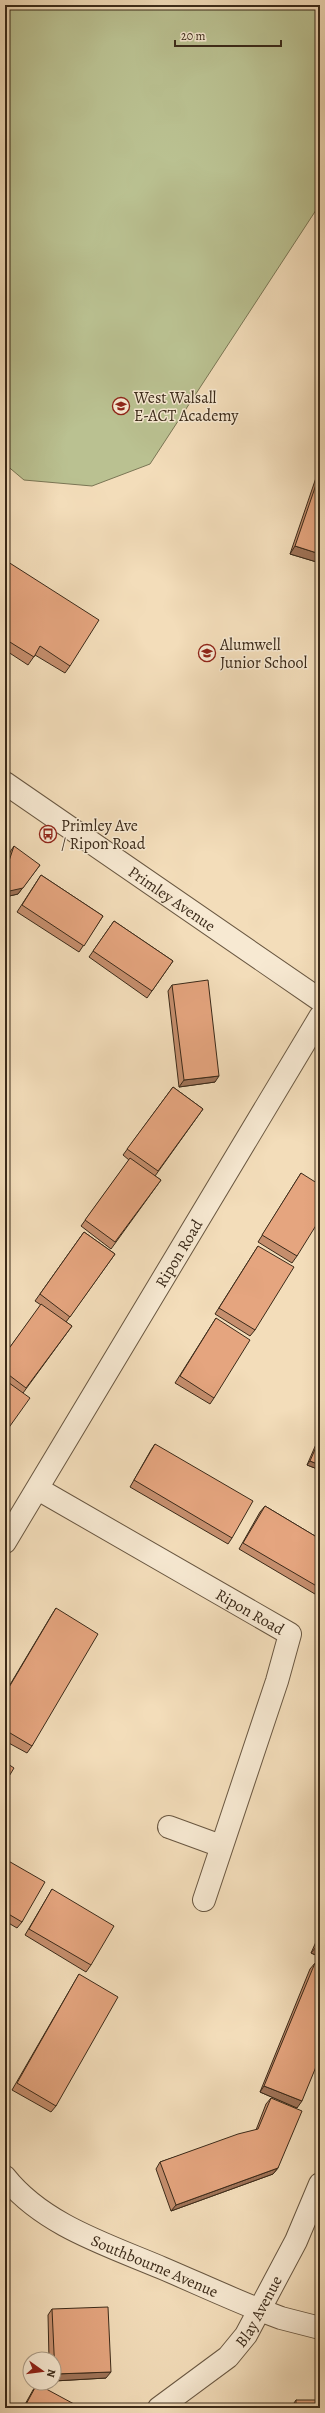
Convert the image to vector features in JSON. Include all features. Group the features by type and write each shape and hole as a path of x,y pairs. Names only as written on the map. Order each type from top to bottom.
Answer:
{"street":[{"name":"Primley Avenue","path":"5,783 320,1000"},
{"name":"Ripon Road","path":"5,1542 320,1017"},
{"name":"Ripon Road","path":"38,1489 290,1634 277,1681 204,1900"},
{"path":"169,1827 221,1846"},
{"name":"Southbourne Avenue","path":"5,2177 14,2188 41,2209 76,2232 260,2310 281,2318 320,2328"},
{"name":"Blay Avenue","path":"159,2408 228,2357 246,2335 296,2241 320,2184"}],"green space":[{"name":"West Walsall E-ACT Academy","path":"5,5 320,5 320,204 150,464 92,486 24,480 5,464"}],"building":[{"path":"320,473 320,554 295,546"},
{"path":"5,560 99,620 70,666 40,646 34,657 5,639"},
{"path":"14,846 40,865 23,888 5,892 5,864 8,864"},
{"path":"41,875 103,916 84,946 22,905"},
{"path":"114,921 173,961 152,991 93,951"},
{"path":"208,980 219,1076 184,1080 172,985"},
{"path":"173,1087 203,1109 158,1171 127,1149"},
{"path":"130,1158 161,1180 115,1242 85,1220"},
{"path":"301,1173 320,1185 320,1219 297,1256 262,1235"},
{"path":"84,1232 115,1254 70,1317 40,1294"},
{"path":"258,1246 294,1267 255,1330 219,1308"},
{"path":"41,1304 72,1326 26,1388 5,1372 5,1354"},
{"path":"216,1318 250,1340 214,1398 180,1376"},
{"path":"5,1380 30,1398 5,1433"},
{"path":"320,1438 320,1465 310,1461"},
{"path":"155,1444 253,1501 232,1538 134,1480"},
{"path":"265,1506 320,1539 320,1588 243,1543"},
{"path":"56,1608 98,1634 32,1746 5,1730 5,1694"},
{"path":"5,1762 14,1768 5,1783"},
{"path":"5,1859 45,1882 22,1922 5,1912"},
{"path":"52,1889 114,1926 91,1965 29,1929"},
{"path":"320,1937 320,1949 316,1947"},
{"path":"315,1963 320,1965 320,2057 302,2101 264,2086"},
{"path":"79,1974 118,1997 56,2106 17,2083"},
{"path":"271,2098 302,2111 278,2168 176,2205 160,2162 238,2134 258,2129"},
{"path":"108,2307 111,2372 62,2374 62,2351 54,2351 52,2309"},
{"path":"33,2391 50,2391 74,2404 72,2408 24,2408"},
{"path":"296,2400 320,2400 320,2408 296,2408"}],"place":[{"name":"West Walsall E-ACT Academy","path":"121,406"},
{"name":"Alumwell Junior School","path":"207,653"},
{"name":"Primley Ave / Ripon Road","path":"48,834"}]}
